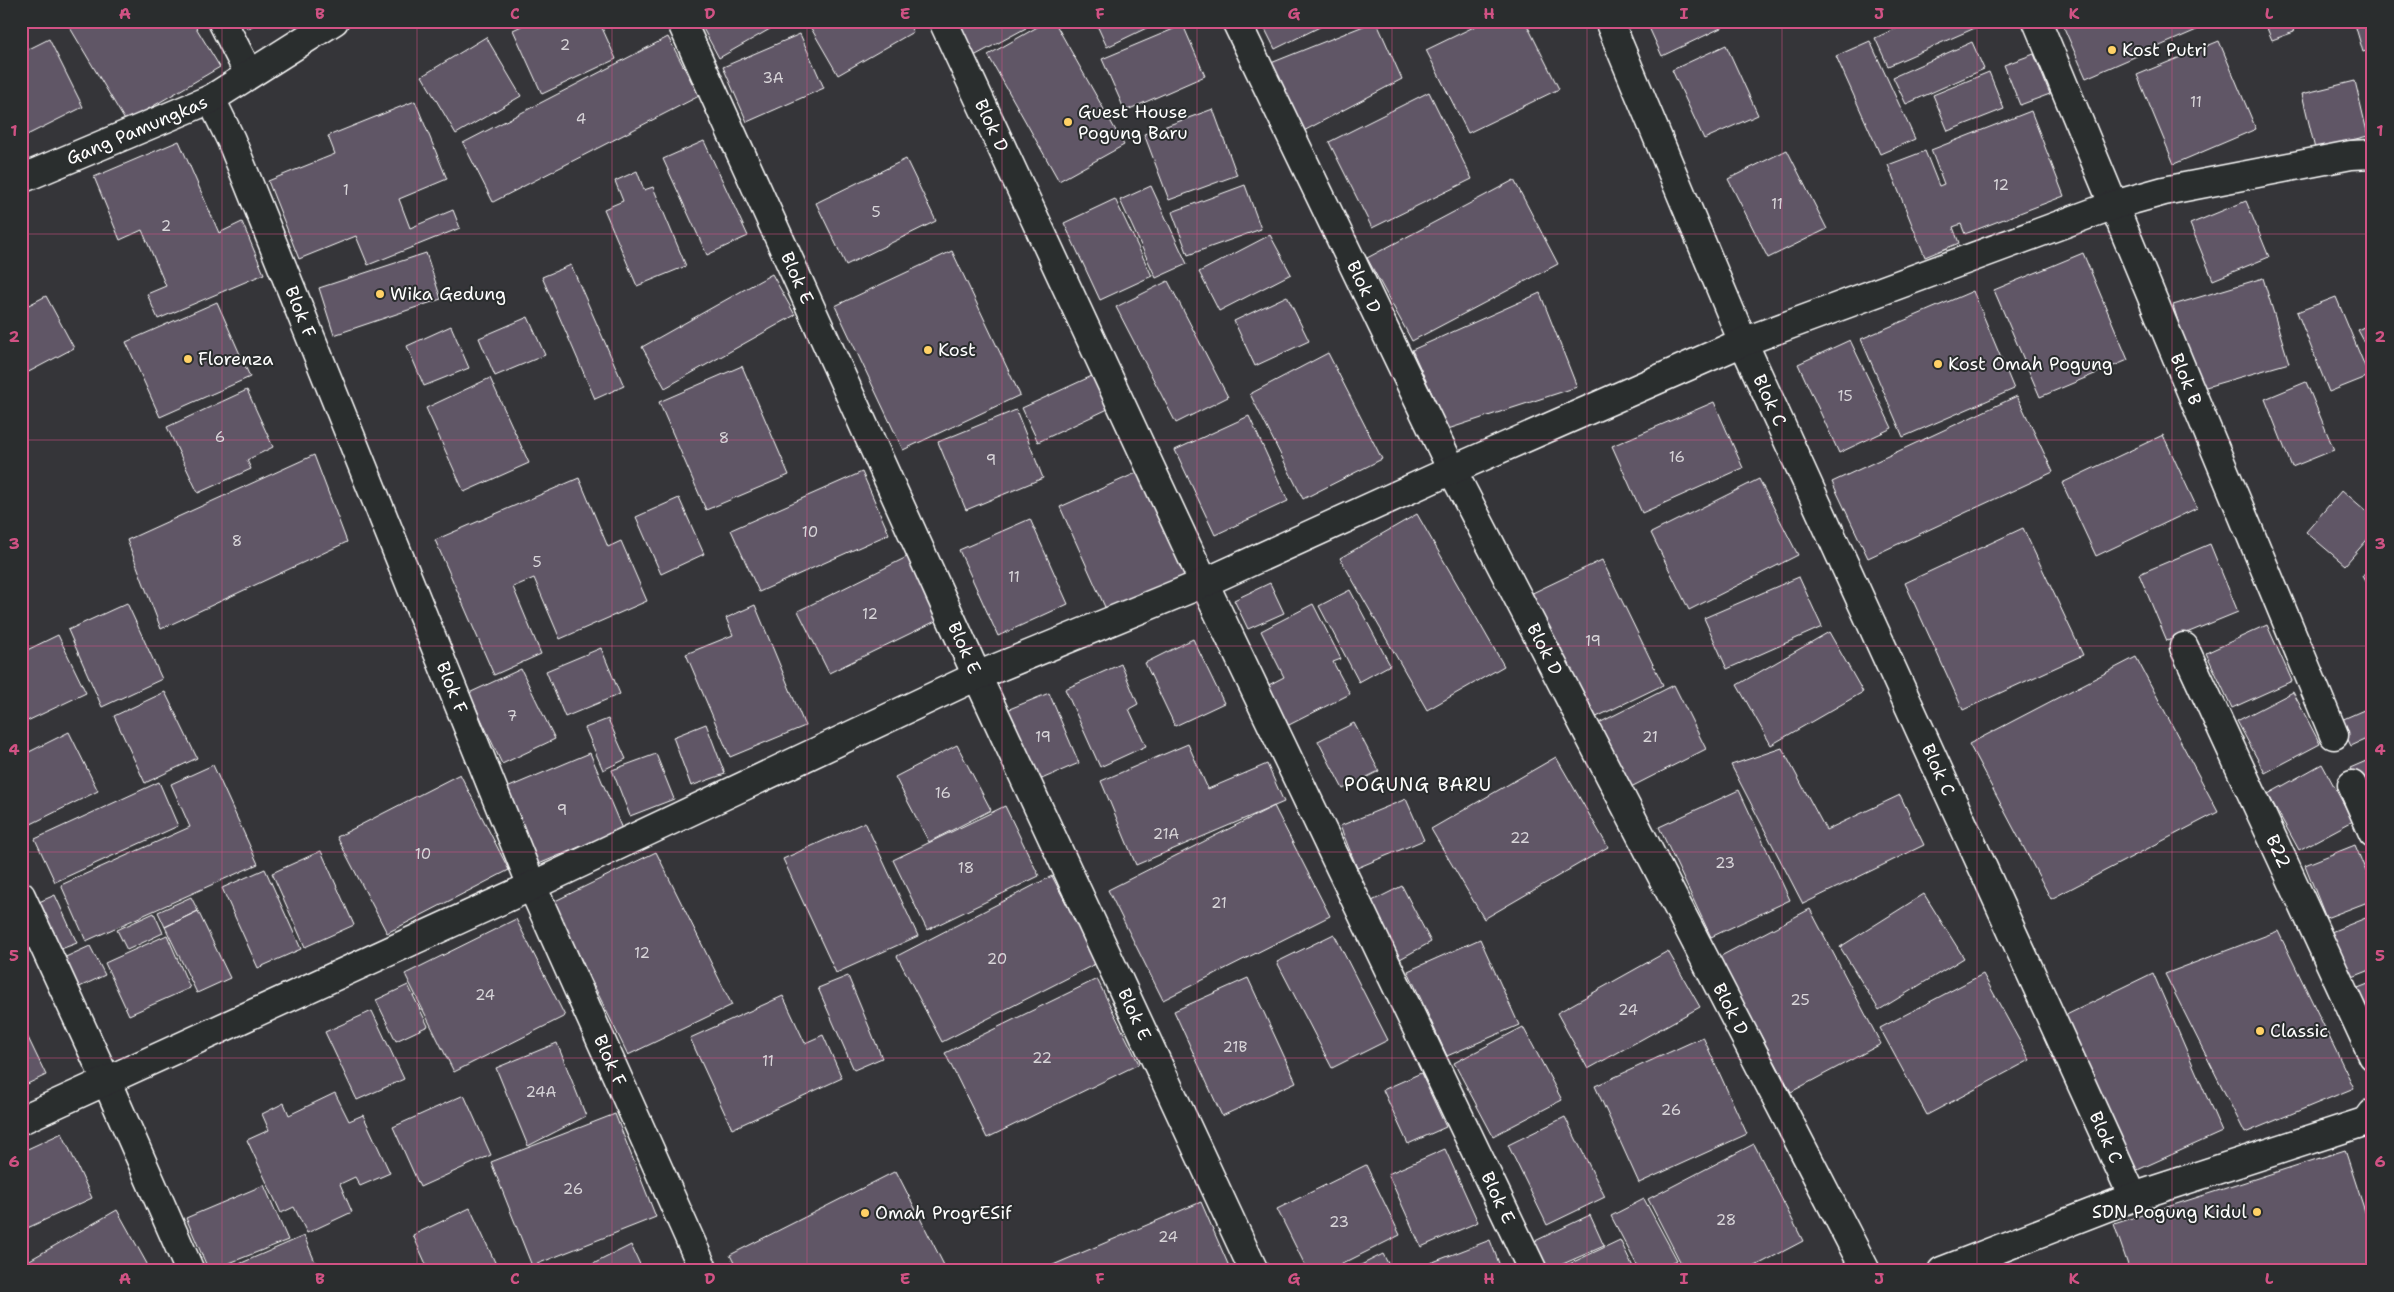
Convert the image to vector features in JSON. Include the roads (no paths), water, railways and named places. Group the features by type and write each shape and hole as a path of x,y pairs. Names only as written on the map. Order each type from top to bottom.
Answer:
{"street":[{"path":"222,21 249,74"},
{"name":"Gang Pamungkas","path":"21,179 211,99 334,21"},
{"name":"Blok E","path":"681,21 977,676 1254,1271"},
{"name":"Blok D","path":"943,21 1204,583"},
{"name":"Blok D","path":"1236,21 1452,470 1866,1271"},
{"name":"Blok C","path":"1609,21 1744,342 2133,1197"},
{"name":"Blok B","path":"2037,21 2334,735"},
{"name":"Blok F","path":"211,99 231,140 532,886 704,1271"},
{"path":"21,1120 532,886 977,676 1204,583 1452,470 1744,342 2114,205 2164,191 2351,155 2373,154"},
{"name":"Blok E","path":"1204,583 1532,1271"},
{"name":"B22","path":"2184,646 2373,1056"},
{"path":"2352,785 2373,833"},
{"path":"21,896 106,1080 190,1271"},
{"path":"1942,1271 2133,1197 2371,1125"}],"place":[{"name":"Kost Putri","path":"2112,50"},
{"name":"Guest House Pogung Baru","path":"1068,122"},
{"name":"Wika Gedung","path":"380,294"},
{"name":"Kost","path":"928,350"},
{"name":"Florenza","path":"188,359"},
{"name":"Kost Omah Pogung","path":"1938,364"},
{"name":"Classic","path":"2260,1031"},
{"name":"SDN Pogung Kidul","path":"2257,1212"},
{"name":"Omah ProgrESif","path":"865,1213"}],"district":[{"name":"POGUNG BARU","path":"1418,784"}]}
